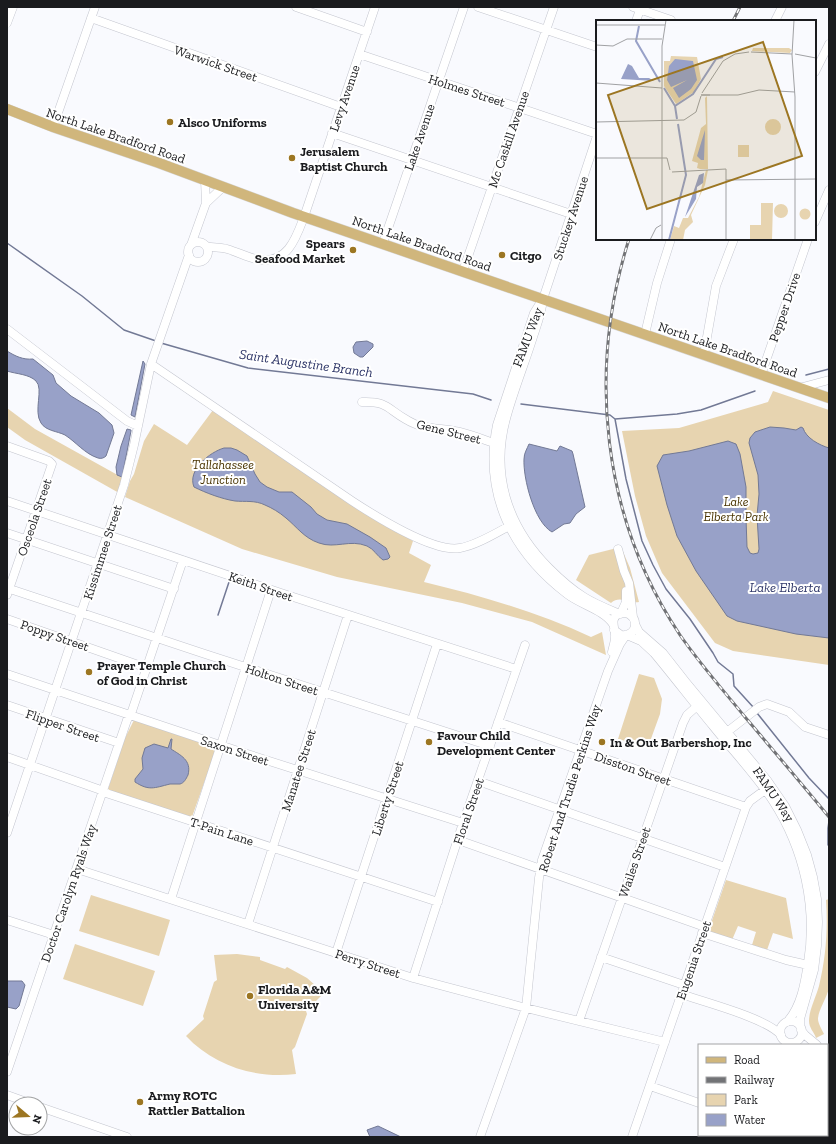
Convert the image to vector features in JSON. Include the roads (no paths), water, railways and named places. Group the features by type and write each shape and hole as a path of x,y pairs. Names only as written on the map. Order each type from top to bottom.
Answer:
{"main road":[{"name":"North Lake Bradford Road","path":"7,109 53,127 159,162 304,217 829,398"}],"street":[{"path":"7,23 12,7"},
{"path":"53,127 94,7"},
{"path":"296,7 367,32"},
{"name":"Levy Avenue","path":"204,244 216,249 227,249 260,260 269,260 281,256 292,247 304,217 375,7"},
{"name":"Lake Avenue","path":"383,244 464,7"},
{"path":"478,7 596,47"},
{"name":"Mc Caskill Avenue","path":"463,271 554,7"},
{"path":"776,20 782,7"},
{"path":"636,20 638,8 671,20"},
{"name":"Warwick Street","path":"90,18 341,107"},
{"path":"817,62 829,44"},
{"name":"Holmes Street","path":"359,54 596,135"},
{"path":"332,133 571,214"},
{"name":"Stuckey Avenue","path":"543,299 596,138"},
{"path":"196,261 191,259 189,255 189,248 206,203 205,180"},
{"path":"206,203 223,187"},
{"path":"816,220 829,190"},
{"path":"197,230 208,252 207,255"},
{"path":"645,334 657,283 671,240"},
{"path":"704,354 716,286 734,240"},
{"name":"Pepper Drive","path":"761,375 808,240"},
{"path":"191,245 196,242 204,244"},
{"path":"184,267 196,261 203,260 207,255 216,249"},
{"name":"Kissimmee Street","path":"7,833 124,486 151,364 189,255"},
{"name":"FAMU Way","path":"543,299 538,304 534,313 500,412 494,443 493,463 495,483 500,504 512,525 519,544 528,557 555,584 572,598 606,616 619,634 627,635 639,640 651,650 765,790 790,830 804,873 809,895 811,918 808,965 802,992 797,1007 787,1023 781,1029 782,1040"},
{"name":"FAMU Way","path":"543,299 540,317 508,412 502,440 500,460 502,481 512,525 532,549 565,583 587,599 620,614 627,614 634,621 636,629 663,653 767,780 782,801 797,830 811,870 817,906 818,946 812,978 802,1014 801,1036 794,1043"},
{"path":"7,329 121,416 138,426"},
{"path":"151,364 352,502 385,521 427,542 443,548 461,548 512,525"},
{"path":"799,388 829,380"},
{"name":"Gene Street","path":"362,402 374,401 381,403 407,421 416,424 430,428 456,431 494,443"},
{"name":"Osceola Street","path":"7,446 51,462 52,465 8,590"},
{"name":"Keith Street","path":"7,501 271,590 516,669"},
{"path":"7,533 174,589"},
{"path":"618,549 631,592 634,630 627,635"},
{"name":"Doctor Carolyn Ryals Way","path":"7,1072 77,869 102,791 147,668 183,560"},
{"path":"614,627 615,617 620,614 626,598 623,580 624,571"},
{"name":"Holton Street","path":"8,590 490,746"},
{"path":"170,899 271,590"},
{"name":"Manatee Street","path":"248,924 348,615"},
{"name":"Poppy Street","path":"7,619 147,668"},
{"name":"Robert And Trudie Perkins Way","path":"608,672 615,638 614,627"},
{"name":"Robert And Trudie Perkins Way","path":"480,1137 526,1008 540,869 608,672 620,644 627,635"},
{"name":"Liberty Street","path":"336,953 437,644"},
{"name":"Floral Street","path":"413,978 463,823 525,644"},
{"name":"Saxon Street","path":"7,674 220,745 463,823"},
{"path":"727,732 763,704 768,704 786,710 805,727 829,735"},
{"name":"Flipper Street","path":"7,705 119,743"},
{"name":"Wailes Street","path":"579,1021 684,720 688,713 696,706"},
{"name":"Disston Street","path":"498,722 746,807"},
{"name":"T-Pain Lane","path":"7,757 102,791 438,902"},
{"path":"478,781 725,866"},
{"name":"Eugenia Street","path":"632,1137 746,807 750,801 765,790"},
{"path":"458,840 623,897 703,930 786,960 808,965"},
{"name":"Perry Street","path":"77,869 413,978 526,1008 665,1042"},
{"path":"7,920 54,935"},
{"path":"601,957 684,986"},
{"path":"681,994 758,1020 773,1028 782,1040 789,1043 794,1043"},
{"path":"758,1020 777,1023 794,1022 801,1028 805,1035 816,1044"},
{"path":"650,1086 698,1103"},
{"path":"48,1110 127,1137"}],"water":[{"path":"367,341 373,344 373,347 363,357 360,357 354,353 353,347 356,342"},
{"path":"7,351 19,357 33,359 53,375 56,383 71,396 99,413 112,425 114,433 106,456 103,458 98,458 93,456 65,435 43,426 38,412 38,385 36,381 30,377 7,371"},
{"path":"143,361 145,364 135,417 131,415"},
{"name":"Lake Elberta","path":"770,427 796,430 801,427 813,441 829,448 829,638 796,634 737,621 727,616 696,571 677,536 667,505 657,466 663,455 689,451 728,441 736,444 740,454 746,487 747,547 750,553 758,553 758,475 749,443 750,438 755,432"},
{"path":"127,429 131,431 122,477 117,475 116,467"},
{"path":"529,444 557,451 560,446 572,451 573,454 585,507 576,514 570,523 564,524 552,532 546,527 535,510 525,477 524,459"},
{"path":"224,448 237,450 247,456 260,482 267,487 279,492 292,492 311,507 317,514 327,520 347,524 370,537 386,548 390,557 383,560 369,547 361,544 325,545 319,543 305,535 276,510 268,506 258,502 225,499 194,487 194,474 197,468 212,453"},
{"path":"171,739 171,749 181,756 188,765 189,770 185,781 180,784 170,784 152,788 144,787 135,782 135,779 143,769 142,758 145,748 154,744 168,748"},
{"path":"7,981 22,981 25,985 19,1006 16,1009 7,1007"},
{"path":"378,1126 401,1137 370,1137 367,1130"}],"waterway":[{"name":"Saint Augustine Branch","path":"7,243 82,296 124,330 156,341"},
{"name":"Saint Augustine Branch","path":"161,343 248,368 473,394 491,400"},
{"path":"806,375 829,369"},
{"path":"615,419 677,414 701,410 755,391"},
{"name":"Saint Augustine Branch","path":"521,404 610,415 615,419 626,479 642,541 653,565 666,589 690,619 718,662 733,674 734,686 754,708"},
{"path":"218,615 229,582"},
{"name":"Saint Augustine Branch","path":"757,713 809,778 829,799"},
{"name":"Saint Augustine Branch","path":"828,845 829,821"}],"railway":[{"path":"734,20 740,7"},
{"path":"629,240 616,289 608,341 606,392 610,443 619,493 633,542 654,590 680,635 720,687 829,817"}],"place":[{"name":"Alsco Uniforms","path":"170,122"},
{"name":"Jerusalem Baptist Church","path":"292,158"},
{"name":"Spears Seafood Market","path":"353,250"},
{"name":"Citgo","path":"502,255"},
{"name":"Prayer Temple Church of God in Christ","path":"89,672"},
{"name":"Favour Child Development Center","path":"429,742"},
{"name":"In & Out Barbershop, Inc","path":"602,742"},
{"name":"Florida A&M University","path":"250,996"},
{"name":"Army ROTC Rattler Battalion","path":"140,1102"}],"park label":[{"name":"Tallahassee Junction","path":"223,472"},
{"name":"Lake Elberta Park","path":"736,508"}]}
